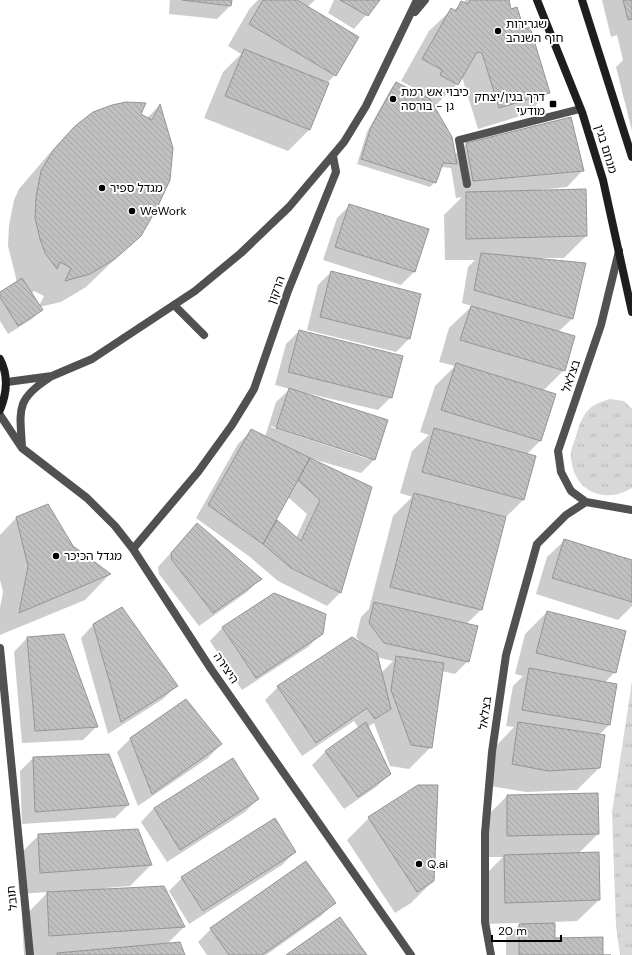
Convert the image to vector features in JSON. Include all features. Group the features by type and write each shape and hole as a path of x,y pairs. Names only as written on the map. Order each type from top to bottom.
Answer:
{"street":[{"path":"7,382 52,376 74,368 92,359 195,291 241,253 289,207 334,156 366,106 417,0"},
{"path":"408,20 425,0"},
{"name":"מנחם בגין","path":"537,0 580,109 603,180 632,312"},
{"name":"מנחם בגין","path":"582,0 632,157"},
{"path":"467,184 459,140 580,109"},
{"name":"הרקון","path":"133,549 198,472 254,389 288,291 336,172 334,156"},
{"name":"בצלאל","path":"491,955 485,922 485,833 492,752 506,655 537,544 566,515 586,502 572,491 561,472 558,451 601,325 619,250"},
{"path":"174,305 204,335"},
{"path":"0,359 4,366 7,382 5,399 0,410"},
{"path":"22,448 20,411 25,397 32,389 52,376"},
{"name":"היצירה","path":"0,416 22,448 87,498 115,526 133,549 211,669 411,955"},
{"path":"586,502 632,510"},
{"name":"תובל","path":"0,648 30,955"}],"green space":[{"path":"610,399 624,401 632,409 632,488 621,493 601,495 592,492 577,479 573,469 571,455 572,447 583,417 596,404"},
{"path":"632,682 632,955 620,955 616,926 612,812"}],"building":[{"path":"182,0 232,0 231,6"},
{"path":"263,0 297,0 359,37 336,76 249,24"},
{"path":"340,0 380,0 368,16"},
{"path":"470,0 509,0 511,9 517,7 524,29 530,27 550,93 499,108 482,53 477,52 458,85 440,75 442,70 422,59 451,8 456,11 461,1 468,4"},
{"path":"623,0 632,0 632,19 628,20"},
{"path":"244,49 329,83 310,130 225,96"},
{"path":"396,82 430,99 452,137 457,164 443,163 436,183 361,159 371,127"},
{"name":"מגדל ספיר","path":"126,102 146,103 141,114 152,120 160,104 173,148 170,180 157,208 141,236 115,259 90,274 65,281 71,268 60,262 57,269 45,253 35,218 36,197 41,171 54,149 75,126 93,112"},
{"path":"571,117 584,171 473,181 466,143"},
{"path":"586,189 587,236 466,239 466,192"},
{"path":"349,204 429,229 415,272 335,247"},
{"path":"481,253 586,263 573,319 474,290"},
{"path":"331,271 421,294 410,339 320,317"},
{"path":"22,278 43,310 18,326 0,297 0,292"},
{"path":"471,306 575,336 565,371 460,340"},
{"path":"299,330 403,356 392,398 288,372"},
{"path":"456,363 556,394 541,441 441,410"},
{"path":"289,388 388,420 375,460 276,428"},
{"path":"434,428 536,456 524,500 422,472"},
{"path":"251,429 310,458 263,544 208,505"},
{"path":"310,458 372,487 341,593 291,568 263,544 277,520 301,541 320,500 298,480"},
{"path":"414,493 506,517 482,610 390,587"},
{"name":"מגדל הכיכר","path":"48,504 73,546 111,574 19,613 28,566 16,517"},
{"path":"197,523 262,579 213,613 172,560 171,553"},
{"path":"564,539 632,560 632,602 552,578"},
{"path":"274,593 326,614 323,634 256,678 222,627"},
{"path":"374,602 478,626 469,662 384,643 369,623"},
{"path":"122,607 178,686 121,722 93,624"},
{"path":"547,611 626,631 616,673 536,653"},
{"path":"64,634 98,727 35,731 27,637"},
{"path":"352,637 377,653 391,709 375,719 367,708 316,743 277,686"},
{"path":"396,656 444,663 432,748 411,745 391,690"},
{"path":"529,668 617,684 610,725 522,710"},
{"path":"186,699 222,744 152,794 130,738"},
{"path":"366,722 391,774 358,797 325,751"},
{"path":"518,722 605,735 600,768 548,771 512,764"},
{"path":"109,754 129,805 35,812 33,757"},
{"path":"233,758 259,799 180,850 154,808"},
{"path":"418,785 438,785 434,881 417,892 368,817"},
{"path":"598,793 599,834 507,836 507,795"},
{"path":"275,818 296,852 203,911 181,877"},
{"path":"138,829 152,865 40,873 38,834"},
{"path":"599,852 600,900 505,903 504,855"},
{"path":"306,861 336,903 262,955 229,955 210,928"},
{"path":"164,886 185,927 49,936 47,892"},
{"path":"340,917 367,955 286,955"},
{"path":"555,923 555,938 603,937 603,955 519,955 519,924"},
{"path":"180,942 185,955 57,955 57,953"}],"place":[{"name":"שגרירות חוף השנהב","path":"498,31"},
{"name":"כיבוי אש רמת גן - בורסה","path":"393,99"},
{"name":"דרך בגין/יצחק מודעי","path":"553,104"},
{"name":"מגדל ספיר","path":"102,188"},
{"name":"WeWork","path":"132,211"},
{"name":"מגדל הכיכר","path":"56,556"},
{"name":"Q.ai","path":"419,864"}]}
